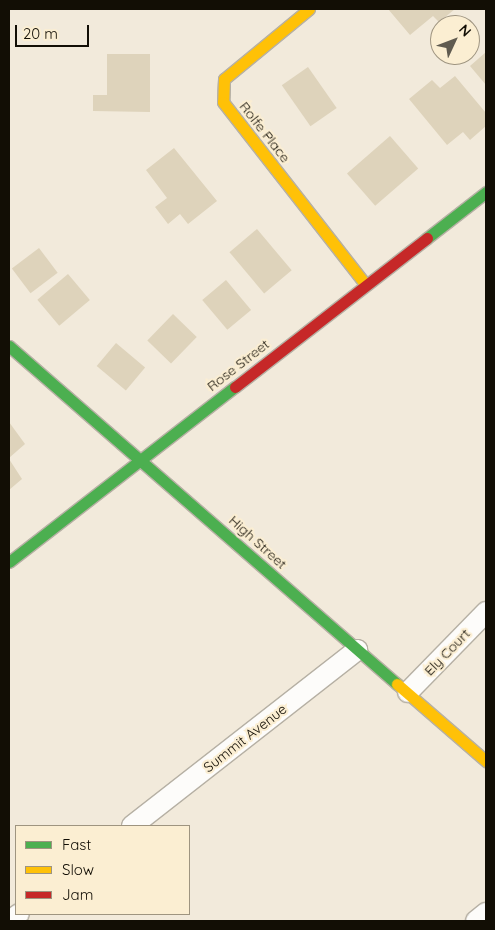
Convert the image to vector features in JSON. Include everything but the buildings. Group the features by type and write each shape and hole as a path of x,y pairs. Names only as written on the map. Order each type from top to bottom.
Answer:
{"street":[{"name":"Rolfe Place","path":"309,9 224,79 223,102 366,285"},
{"name":"Rose Street","path":"9,562 486,192"},
{"name":"High Street","path":"9,346 486,761"},
{"name":"Ely Court","path":"408,692 486,612"},
{"name":"Summit Avenue","path":"133,825 357,650"},
{"path":"476,921 486,913"}],"traffic: fast":[{"path":"427,238 486,192"},
{"path":"9,346 397,684"},
{"path":"9,562 235,387"}],"traffic: slow":[{"path":"309,9 224,79 223,102 366,285"},
{"path":"397,684 486,761"}],"traffic: jam":[{"path":"235,387 427,238"}]}
